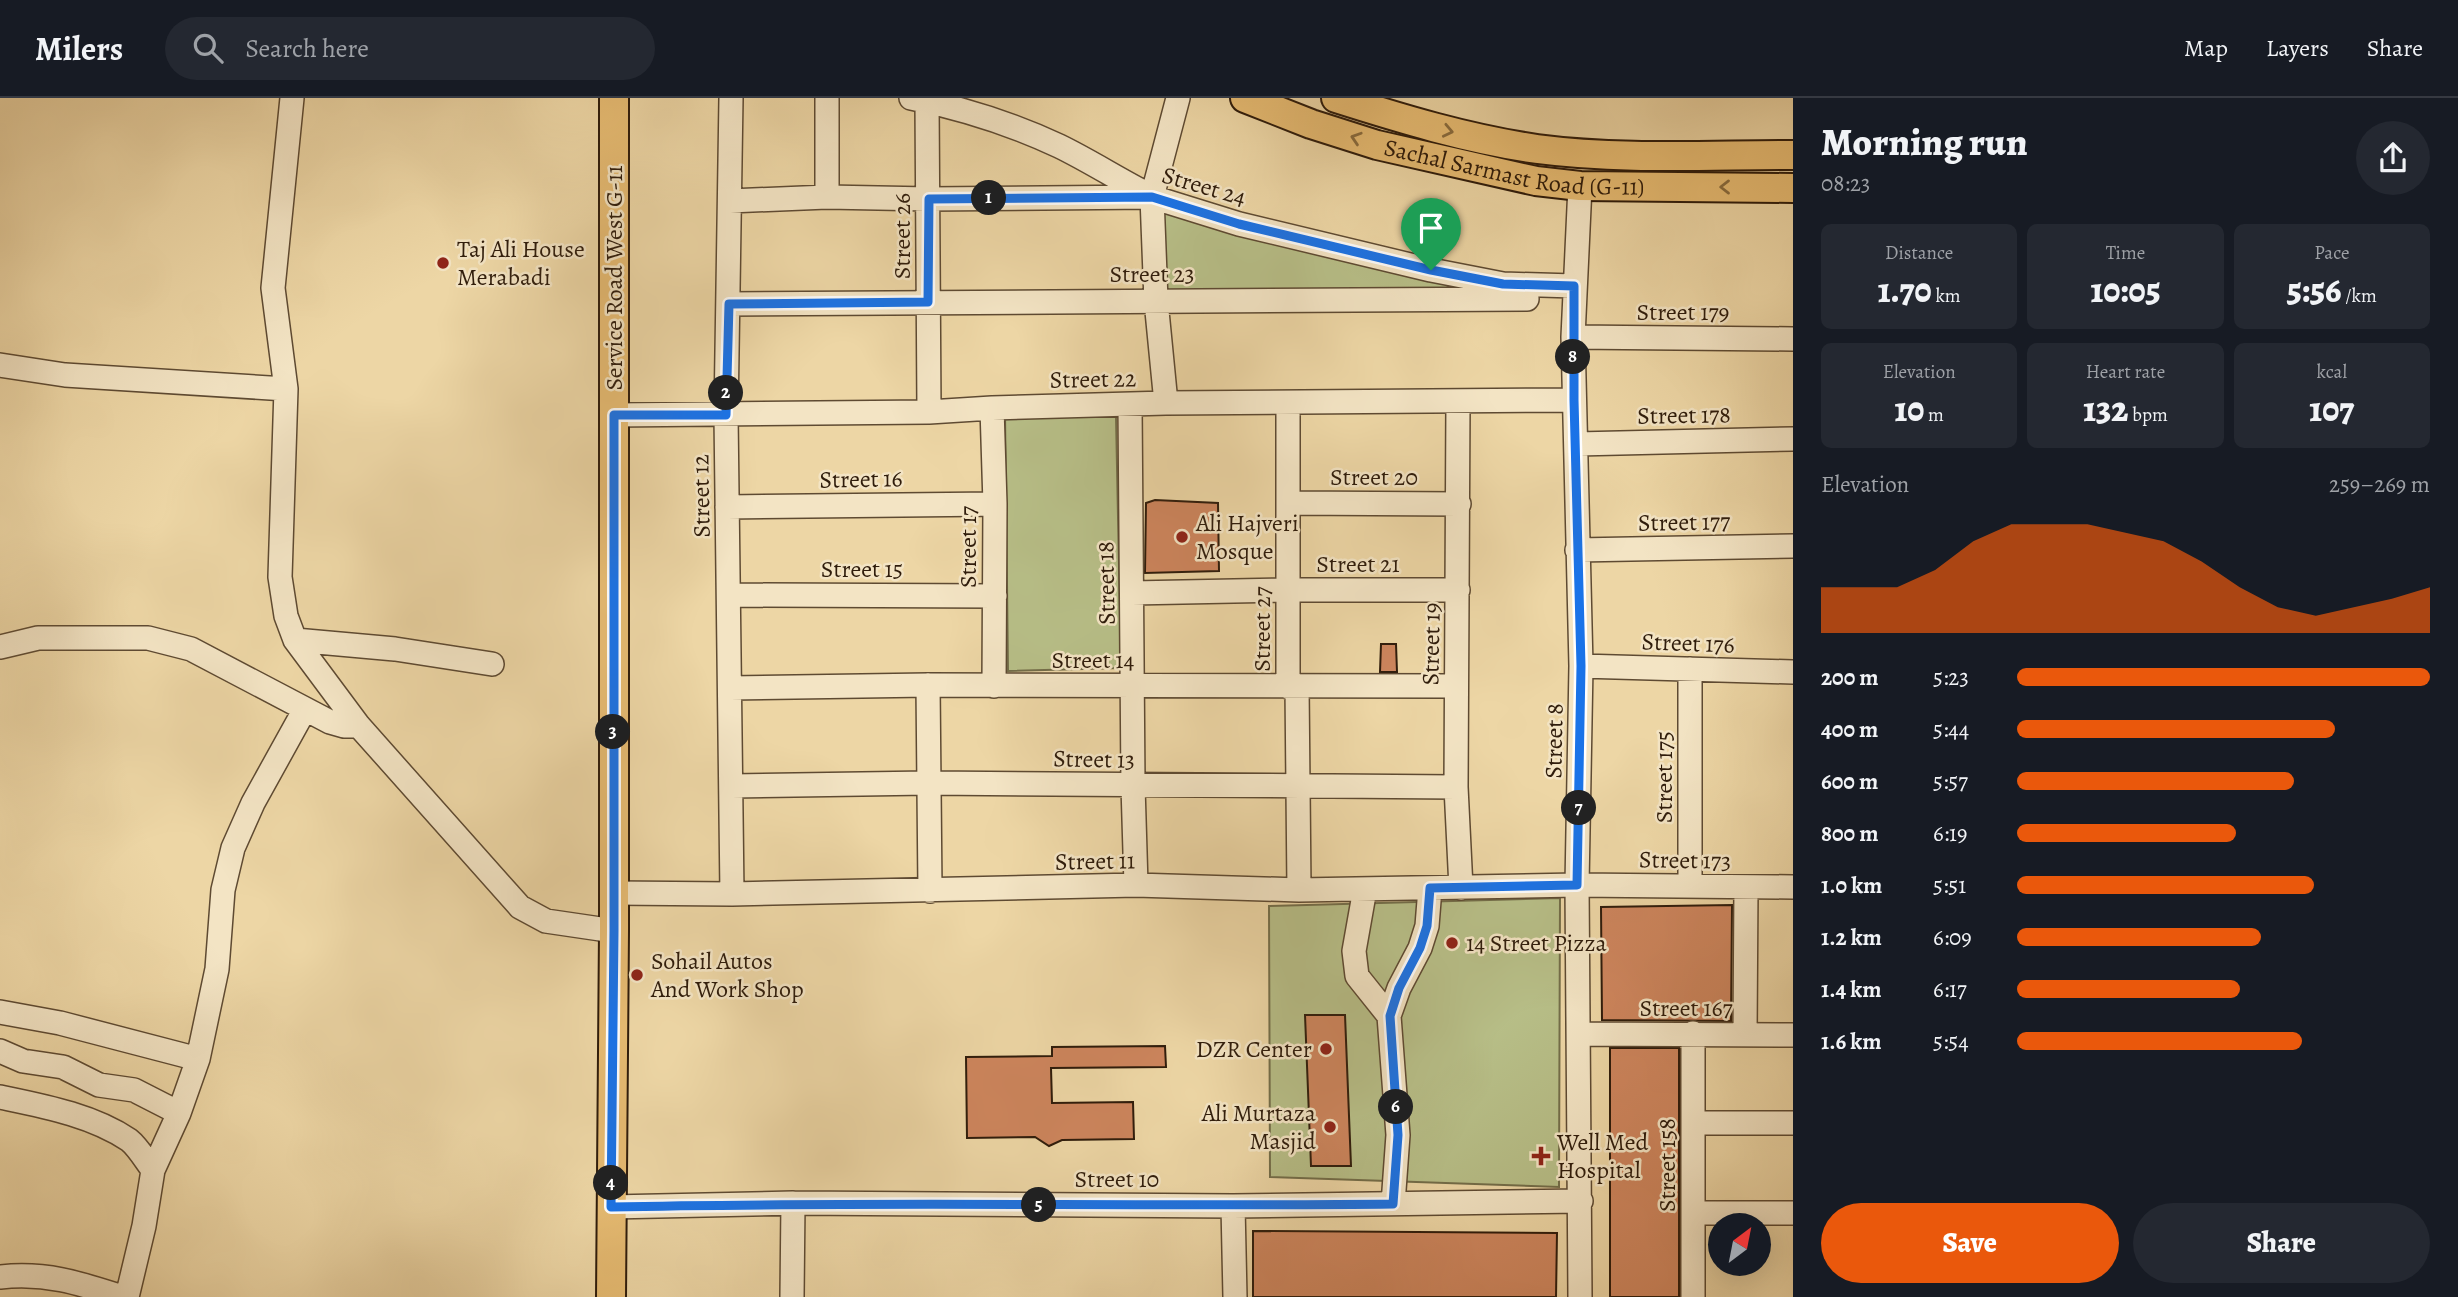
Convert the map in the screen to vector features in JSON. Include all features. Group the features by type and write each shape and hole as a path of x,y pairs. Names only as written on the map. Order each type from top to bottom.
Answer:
{"main road":[{"name":"Service Road West G-11","path":"611,1297 614,98"},
{"name":"Sachal Sarmast Road (G-11)","path":"1245,98 1315,111 1377,145 1536,181 1580,186 1793,188"},
{"name":"Sachal Sarmast Road (G-11)","path":"1336,98 1424,126 1536,149 1589,154 1793,155"}],"street":[{"path":"292,98 273,288 286,389 280,578 286,616 295,640 359,726 520,907 546,921 614,931"},
{"name":"Street 12","path":"731,98 726,415 732,894"},
{"path":"827,98 827,197"},
{"path":"1166,403 1156,301 1152,197 1178,98"},
{"path":"919,100 1026,131 1062,147 1152,197"},
{"name":"Street 26","path":"919,100 929,199 929,412"},
{"name":"Street 8","path":"1580,186 1573,337 1581,666 1577,885 1580,1297"},
{"name":"Street 24","path":"730,201 827,197 1152,197 1239,224 1431,270 1503,284 1574,292"},
{"name":"Street 23","path":"729,304 1156,301 1574,292"},
{"name":"Street 179","path":"1573,337 1793,339"},
{"path":"0,365 65,375 286,389"},
{"name":"Street 22","path":"614,415 929,412 1166,403 1574,400"},
{"name":"Street 19","path":"1458,401 1456,787 1461,888"},
{"name":"Street 27","path":"1288,404 1289,590 1299,890"},
{"name":"Street 18","path":"1130,405 1136,886"},
{"name":"Street 17","path":"992,408 995,504 993,686"},
{"name":"Street 178","path":"1577,444 1793,439"},
{"name":"Street 20","path":"1288,503 1459,504"},
{"name":"Street 16","path":"727,507 995,504"},
{"name":"Street 177","path":"1577,550 1793,547"},
{"name":"Street 21","path":"1132,593 1458,590"},
{"name":"Street 15","path":"729,595 995,596"},
{"path":"0,647 38,638 148,638 191,649 330,722 359,726"},
{"path":"295,640 396,649 492,664"},
{"name":"Street 176","path":"1581,666 1793,672"},
{"name":"Street 175","path":"1690,669 1690,886"},
{"path":"928,685 930,891"},
{"name":"Street 14","path":"730,688 928,685 1456,686"},
{"path":"0,1277 21,1275 69,1279 125,1297 144,1226 153,1170 179,1113 198,1059 217,969 223,890 233,848 253,803 305,709"},
{"name":"Street 13","path":"732,786 929,783 1456,787"},
{"name":"Street 11","path":"614,893 732,894 1136,886 1299,890 1577,885"},
{"name":"Street 173","path":"1577,885 1793,887"},
{"path":"1745,1034 1746,887"},
{"path":"1393,1204 1398,1135 1390,1016 1399,988 1420,948 1427,926 1430,888"},
{"path":"1365,889 1354,951 1357,976 1390,1016"},
{"path":"0,1012 60,1023 198,1059"},
{"name":"Street 158","path":"1693,1033 1693,1297"},
{"name":"Street 167","path":"1579,1034 1793,1035"},
{"path":"0,1051 23,1061 63,1067 99,1085 135,1090 179,1113"},
{"path":"0,1097 88,1120 130,1141 153,1170"},
{"path":"1693,1123 1793,1123"},
{"name":"Street 10","path":"611,1207 793,1203 1233,1206 1581,1201"},
{"path":"792,1297 793,1203"},
{"path":"1233,1206 1235,1297"},
{"path":"1693,1213 1793,1213"}],"green space":[{"path":"1157,202 1572,288 1159,298"},
{"path":"1005,413 1116,416 1121,668 1008,671"},
{"path":"1560,898 1559,1187 1270,1177 1269,906"}],"building":[{"name":"Ali Hajveri Mosque","path":"1155,500 1218,503 1219,571 1145,573 1146,503"},
{"path":"1381,644 1396,644 1397,672 1380,672"},
{"path":"1732,905 1731,1021 1602,1020 1601,907"},
{"path":"1305,1015 1345,1015 1351,1166 1311,1166"},
{"path":"1165,1046 1166,1067 1051,1068 1052,1103 1133,1102 1134,1139 1062,1140 1049,1146 1035,1137 967,1138 966,1057 1052,1056 1052,1047"},
{"path":"1610,1048 1679,1048 1679,1297 1610,1297"},
{"path":"1253,1231 1557,1233 1556,1297 1253,1297"}],"place":[{"name":"Taj Ali House Merabadi","path":"443,263"},
{"name":"Ali Hajveri Mosque","path":"1182,537"},
{"name":"14 Street Pizza","path":"1452,943"},
{"name":"Sohail Autos And Work Shop","path":"637,975"},
{"name":"DZR Center","path":"1326,1049"},
{"name":"Ali Murtaza Masjid","path":"1330,1127"},
{"name":"Well Med Hospital","path":"1541,1156"}],"route":[{"path":"1152,197 1239,224 1431,270 1503,284 1574,286 1581,666 1577,885 1430,888 1427,926 1420,948 1399,988 1390,1016 1398,1135 1393,1204 1233,1206 793,1203 611,1207 614,415 726,415 729,304 928,302 929,199 1152,197"}]}
